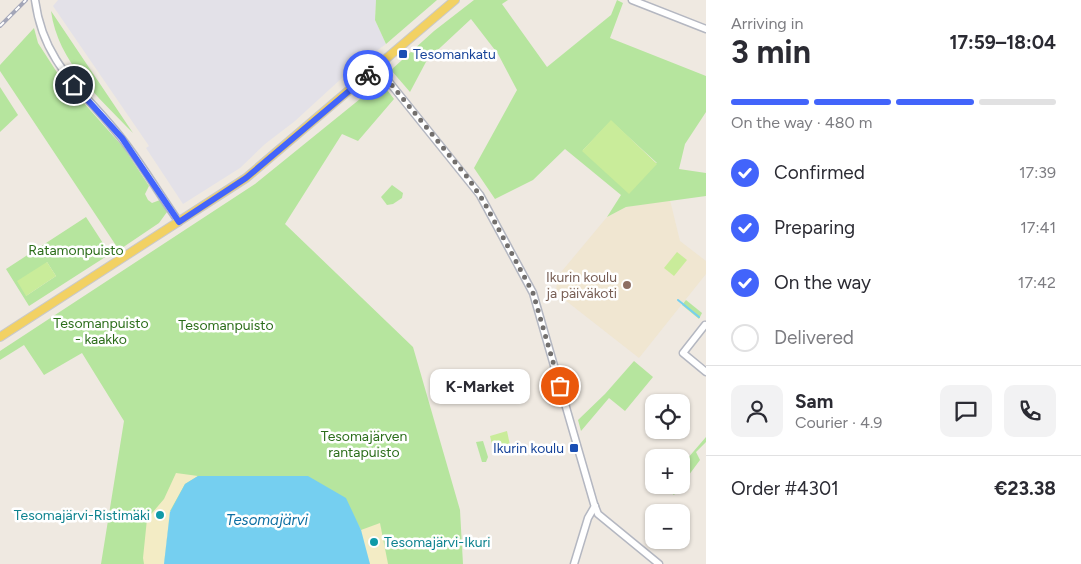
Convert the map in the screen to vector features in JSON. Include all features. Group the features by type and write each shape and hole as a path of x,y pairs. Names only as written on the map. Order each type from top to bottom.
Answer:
{"main road":[{"path":"0,337 246,178 455,0"}],"street":[{"path":"35,0 44,38 56,62 84,97 122,138 179,222"},
{"path":"632,0 706,29"},
{"path":"377,67 480,195 533,293 595,506 603,519 659,564"},
{"path":"706,325 683,353 706,372"},
{"path":"574,564 588,518 595,506"}],"shaded area":[{"path":"58,0 376,0 375,20 386,44 354,67 240,168 183,204 146,148 149,146 53,6"},
{"name":"Ikurin koulu ja päiväkoti","path":"670,200 680,241 706,261 706,274 639,358 556,293 557,277 607,217 626,207"}],"green space":[{"path":"376,0 437,0 386,44 375,20"},
{"path":"474,0 508,0 502,4 547,67 611,15 617,0 623,3 610,38 706,76 706,112 685,144 679,169 706,173 706,196 626,207 607,217 621,195 565,149 533,180 495,199 474,168 517,90 498,54 471,19 427,60 410,92 391,70 434,31","holes":["611,121 657,163 583,150"]},
{"path":"51,11 133,133 94,92 71,63 55,29"},
{"path":"34,28 38,43 58,74 124,148 149,186 145,194 148,200 152,203 160,200 167,212 159,223 119,250 0,71 0,65"},
{"path":"381,82 394,99 358,141 342,134 285,224 413,347 460,510 463,564 370,564 361,530 353,515 170,511 164,564 101,564 124,421 82,353 44,375 24,345 0,360 0,351 255,184"},
{"path":"0,87 18,115 0,132"},
{"path":"611,120 657,164 629,194 582,151"},
{"path":"392,185 403,193 402,198 393,204 387,205 381,197"},
{"name":"Ratamonpuisto","path":"86,217 110,254 29,306 6,269","holes":["47,262 56,276 26,296"]},
{"path":"677,252 687,260 674,276 664,268"},
{"path":"47,262 56,276 26,296 17,281"},
{"path":"686,300 702,313 699,319 682,305"},
{"path":"634,361 653,377 625,411 609,398 581,431 578,420 605,394"},
{"path":"507,431 510,445 493,449 490,436"},
{"path":"706,437 706,442 696,452 700,460 690,473 690,456"},
{"path":"483,441 488,457 486,462 482,462 476,442"}],"sand":[{"name":"Tesomajärvi-Ristimäki","path":"176,473 198,476 185,484 170,511 164,564 144,564 147,519 164,499"},
{"name":"Tesomajärvi-Ikuri","path":"380,523 388,564 369,564 361,530"}],"water":[{"name":"Tesomajärvi","path":"198,476 308,476 346,498 361,530 370,564 164,564 170,512 185,484"}],"waterway":[{"path":"678,300 699,317"}],"railway":[{"path":"0,26 26,0"}],"way so far":[{"path":"368,75 377,67 480,195 533,293 560,386"}],"place":[{"name":"Tesomankatu","path":"403,54"},
{"name":"Ikurin koulu ja päiväkoti","path":"627,285"},
{"name":"K-Market","path":"560,386"},
{"name":"Ikurin koulu","path":"574,448"},
{"name":"Tesomajärvi-Ristimäki","path":"160,515"},
{"name":"Tesomajärvi-Ikuri","path":"374,542"}],"route":[{"path":"74,85 122,138 179,222 246,178 368,75"}],"park label":[{"name":"Tesomanpuisto","path":"226,325"},
{"name":"Tesomanpuisto - kaakko","path":"101,332"},
{"name":"Tesomajärven rantapuisto","path":"364,444"}]}
